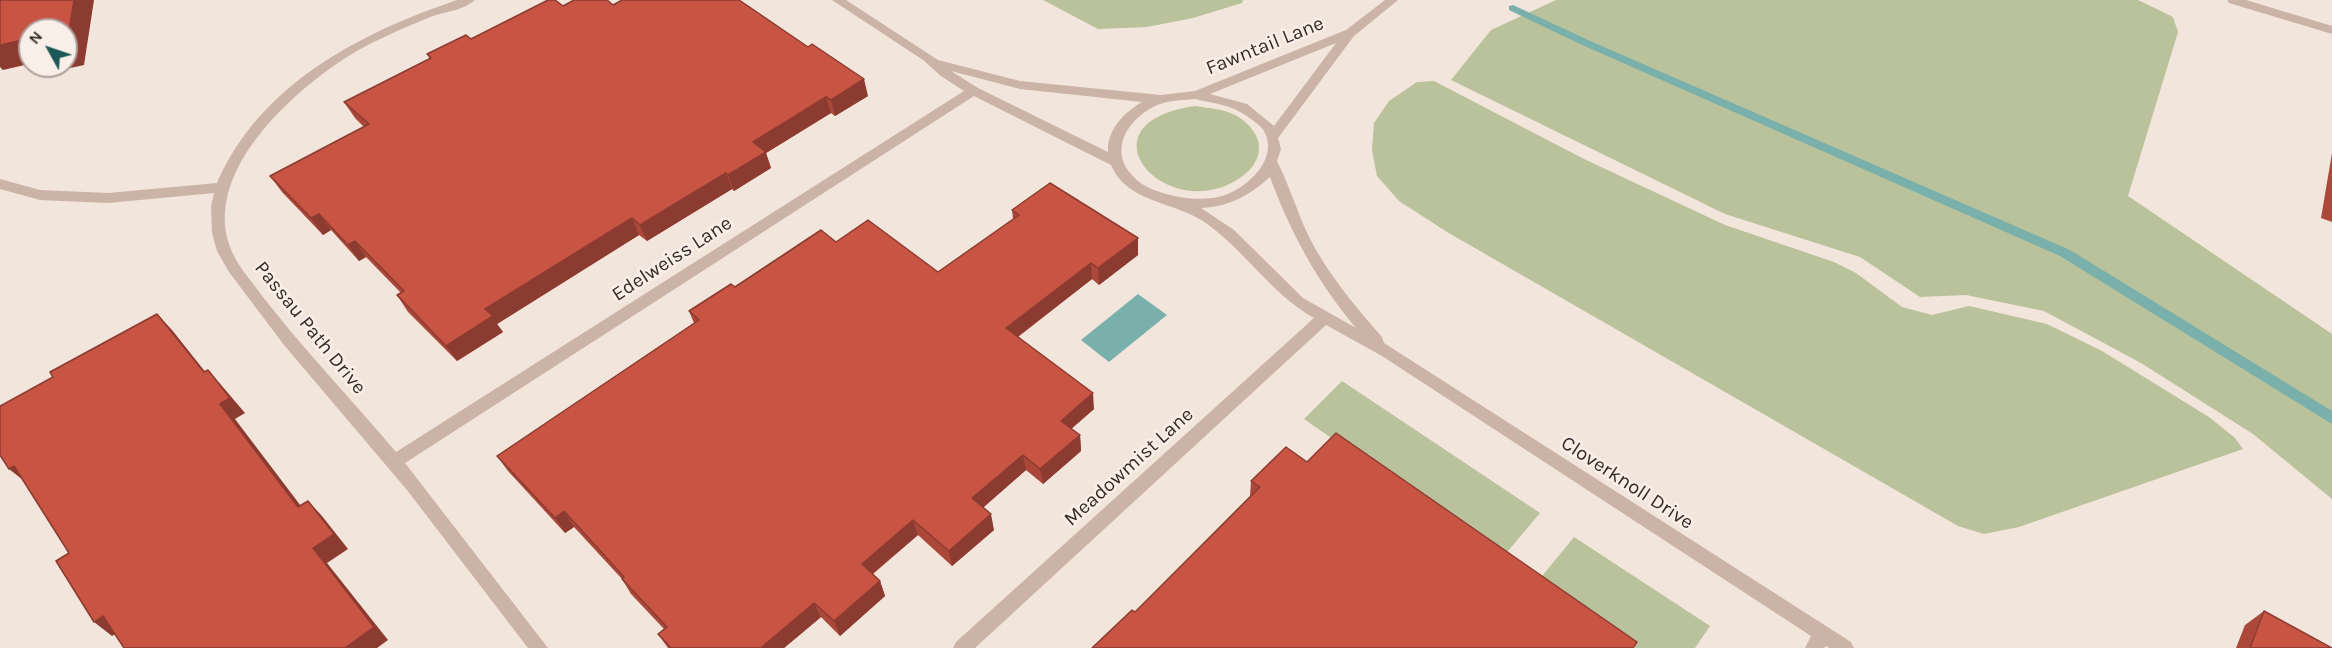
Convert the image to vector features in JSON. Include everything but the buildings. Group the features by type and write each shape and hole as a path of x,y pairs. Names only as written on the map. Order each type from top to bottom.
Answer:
{"street":[{"name":"Passau Path Drive","path":"469,0 424,14 378,34 303,80 276,106 254,132 220,188 219,234 228,260 290,344 394,462 539,648"},
{"path":"838,0 927,57 945,73 973,91 1117,162"},
{"name":"Fawntail Lane","path":"1273,136 1350,33 1392,0"},
{"path":"2233,0 2332,30"},
{"name":"Fawntail Lane","path":"1196,95 1350,33"},
{"path":"927,57 958,70 1036,88 1164,99 1196,95 1221,98 1244,106 1262,120 1273,136 1276,154 1272,164 1255,187 1233,198 1207,204 1179,203 1154,197 1132,185 1119,169 1113,151 1117,133 1128,117 1147,105 1164,99"},
{"name":"Edelweiss Lane","path":"394,462 973,91"},
{"name":"Cloverknoll Drive","path":"1272,164 1286,204 1329,285 1351,314 1387,352"},
{"path":"0,184 40,195 108,198 220,188"},
{"name":"Cloverknoll Drive","path":"1179,203 1207,217 1229,234 1298,302 1387,352 1818,641 1845,648"},
{"name":"Meadowmist Lane","path":"962,648 1324,318"}],"green space":[{"path":"1043,0 1243,0 1242,3 1193,18 1147,27 1098,29"},
{"path":"1556,0 2138,0 2173,17 2178,32 2128,196 2332,334 2332,499 2253,434 2141,363 2044,311 1966,295 1920,297 1860,257 1725,214 1451,80 1491,30"},
{"path":"1434,81 1584,159 1725,225 1834,262 1856,273 1902,307 1932,315 1969,306 2047,324 2102,351 2209,417 2235,438 2243,449 2019,527 1984,534 1958,526 1447,232 1399,201 1377,176 1372,150 1374,123 1389,101 1417,82"},
{"path":"1195,106 1221,110 1235,115 1246,122 1258,139 1258,157 1246,174 1235,181 1208,191 1182,189 1160,180 1144,166 1137,148 1141,131 1160,116"},
{"path":"1342,381 1540,513 1503,557 1304,419"},
{"path":"1574,537 1710,626 1695,648 1624,648 1534,586"}],"water":[{"path":"1138,294 1167,315 1109,362 1081,340"}],"waterway":[{"path":"1513,8 1584,42 2065,253 2332,418"}]}
